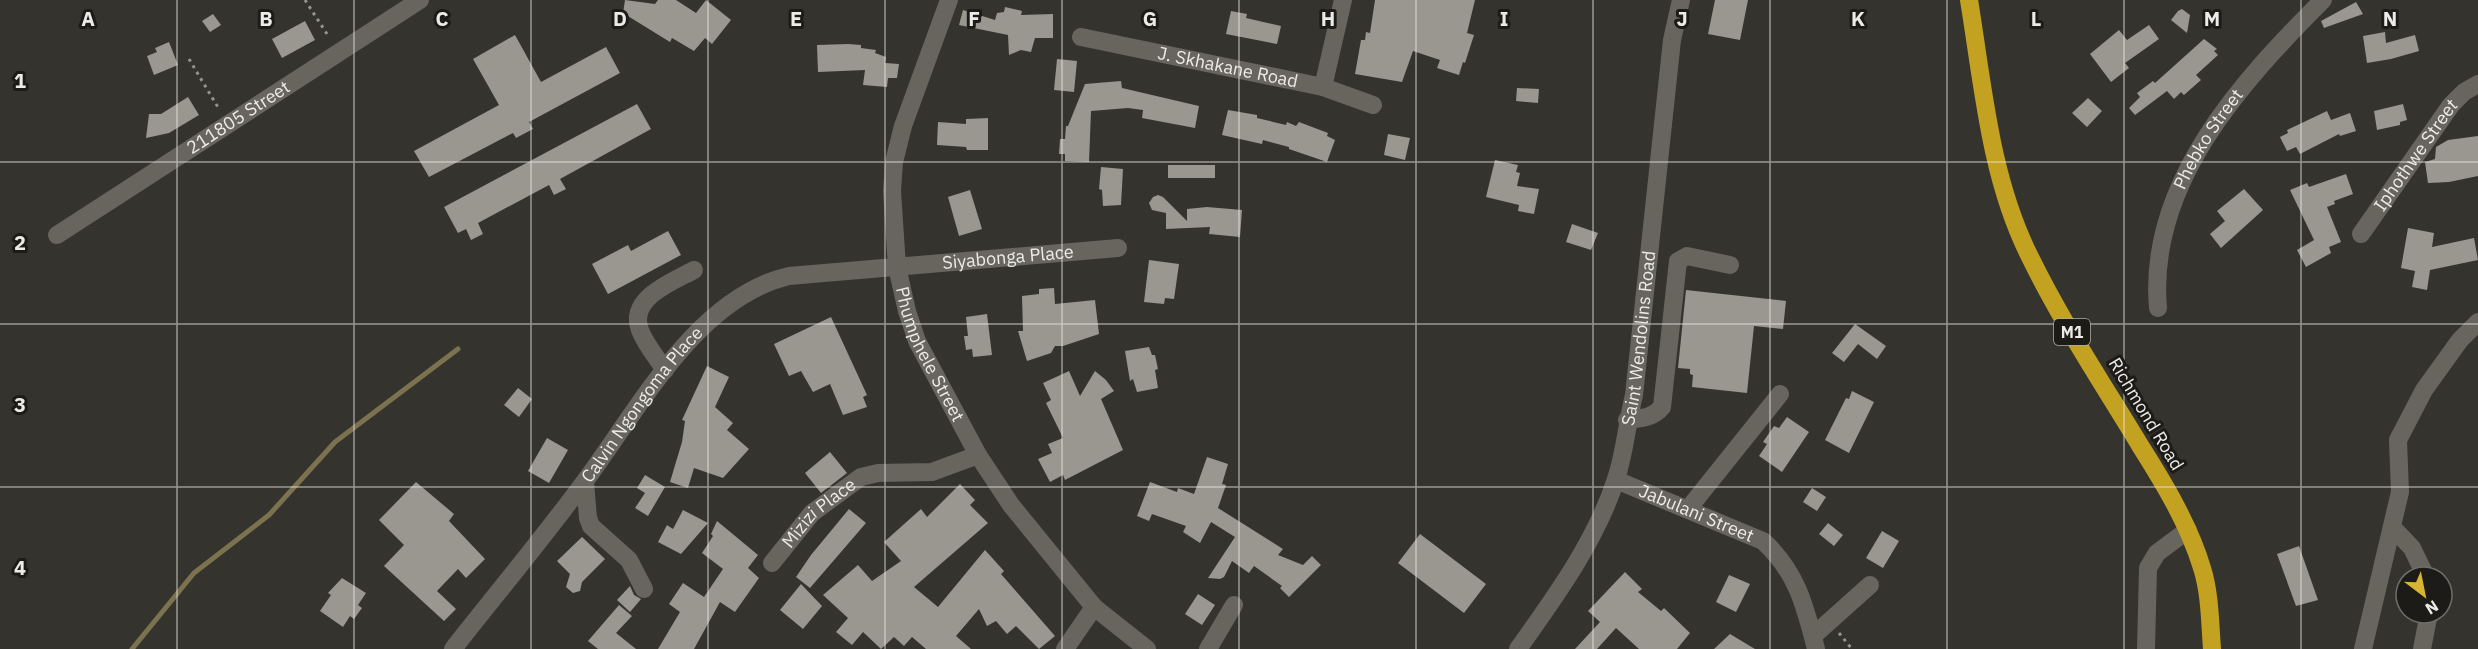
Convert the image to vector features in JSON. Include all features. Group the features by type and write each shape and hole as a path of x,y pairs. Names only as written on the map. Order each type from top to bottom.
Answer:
{"highway":[{"name":"Richmond Road","path":"1969,0 1999,174 2028,254 2164,484 2188,530 2203,570 2212,649"}],"street":[{"name":"211805 Street","path":"57,235 420,0"},
{"name":"Phumphele Street","path":"949,0 903,126 894,162 892,191 897,267 907,311 917,341 978,455 1011,505 1094,607 1147,649"},
{"path":"1323,87 1342,0"},
{"name":"Saint Wendolins Road","path":"1518,649 1583,551 1616,480 1626,442 1627,420 1634,395 1672,40 1681,0"},
{"name":"Phebko Street","path":"2158,308 2156,282 2160,249 2168,216 2184,178 2229,103 2261,63 2322,0"},
{"name":"J. Skhakane Road","path":"1081,37 1323,87 1372,105"},
{"name":"Iphothwe Street","path":"2361,234 2451,105 2464,92 2478,84"},
{"name":"Siyabonga Place","path":"897,267 1119,248"},
{"path":"1627,420 1650,416 1657,413 1662,406 1678,261 1687,256 1730,266"},
{"name":"Calvin Ngongoma Place","path":"453,649 585,482 665,370 696,334 727,307 747,291 771,280 789,276 897,267"},
{"path":"665,370 640,331 638,314 645,299 694,270"},
{"path":"2363,649 2400,492 2398,440 2424,390 2460,340 2478,322"},
{"path":"1688,508 1780,394"},
{"name":"Mizizi Place","path":"772,563 812,513 861,477 878,473 932,472 978,455"},
{"name":"Jabulani Street","path":"1616,480 1763,541 1779,556 1793,576 1814,643"},
{"path":"585,482 588,518 591,526 629,560 644,589"},
{"path":"2393,528 2412,548 2420,565"},
{"path":"2146,649 2148,568 2157,553 2188,530"},
{"path":"1814,643 1870,585"},
{"path":"1208,649 1234,605"},
{"path":"1065,649 1094,607"},
{"path":"2421,649 2426,625"}],"path":[{"path":"305,0 339,51"},
{"path":"189,59 228,123"}],"building":[{"path":"625,0 655,4 658,0 676,0 696,13 706,0 731,20 712,44 705,38 694,51 672,38 670,42 623,13"},
{"path":"1375,0 1475,0 1467,33 1474,35 1459,75 1437,68 1440,60 1413,51 1402,82 1355,74 1361,40 1365,40 1366,32 1370,33"},
{"path":"1715,0 1748,0 1740,40 1708,34"},
{"path":"2356,2 2363,14 2324,28 2321,21"},
{"path":"1005,7 1022,11 1021,15 1053,14 1053,38 1035,38 1031,52 1021,50 1009,55 1008,35 959,25 963,10 995,20 997,13 1004,12"},
{"path":"2182,9 2190,15 2187,33 2171,20"},
{"path":"1231,11 1247,14 1246,18 1281,26 1277,44 1226,34"},
{"path":"213,14 221,25 210,32 202,21"},
{"path":"305,21 315,40 282,58 272,39"},
{"path":"2149,25 2159,39 2125,63 2129,68 2111,82 2090,54 2119,30 2127,40"},
{"path":"2385,32 2386,43 2415,35 2419,51 2367,63 2363,36"},
{"path":"515,35 541,82 606,47 620,73 529,122 533,129 516,138 513,133 429,177 414,151 499,105 473,59"},
{"path":"2204,39 2217,49 2214,51 2218,55 2196,75 2201,80 2184,95 2181,92 2174,99 2167,91 2135,115 2129,108 2140,97 2137,93 2153,81 2155,83"},
{"path":"169,42 178,65 154,75 147,56 157,52 155,48"},
{"path":"848,44 876,50 875,53 886,57 885,63 899,64 897,78 888,78 887,87 863,85 865,70 818,72 817,45"},
{"path":"1057,59 1077,61 1074,92 1054,90"},
{"path":"1121,81 1122,88 1199,106 1195,128 1142,118 1143,110 1128,108 1091,111 1089,162 1065,161 1065,154 1059,154 1060,139 1065,139 1066,126 1068,126 1085,84"},
{"path":"1517,88 1539,89 1538,103 1516,101"},
{"path":"188,97 199,115 169,133 146,138 149,114 161,114"},
{"path":"2088,98 2102,111 2087,127 2072,113"},
{"path":"637,104 651,129 560,179 566,189 554,195 549,185 478,223 483,234 471,240 466,229 458,233 444,207"},
{"path":"2403,104 2407,120 2400,122 2400,125 2377,130 2374,111"},
{"path":"1228,110 1257,115 1257,118 1286,125 1287,122 1296,126 1299,122 1328,133 1327,136 1335,140 1327,162 1289,149 1289,147 1263,140 1262,144 1222,135"},
{"path":"2327,111 2331,120 2350,113 2356,131 2340,136 2339,134 2300,154 2296,147 2287,151 2280,137 2288,133 2287,130"},
{"path":"988,118 988,150 967,150 966,147 937,145 938,122 966,124 966,119"},
{"path":"1388,134 1410,138 1405,160 1384,155"},
{"path":"2478,136 2478,176 2449,182 2428,183 2425,162 2435,159 2436,147 2448,140"},
{"path":"1495,160 1518,165 1516,172 1520,173 1517,186 1539,189 1534,214 1518,211 1519,205 1486,197"},
{"path":"1168,165 1215,165 1215,178 1168,178"},
{"path":"1101,167 1123,169 1121,205 1103,206 1102,190 1099,189"},
{"path":"2346,174 2353,194 2334,201 2335,204 2327,207 2341,242 2329,247 2331,253 2306,267 2297,250 2314,240 2290,190 2307,183 2309,187"},
{"path":"2244,189 2263,210 2221,248 2210,234 2225,221 2217,211"},
{"path":"970,190 982,229 959,236 948,197"},
{"path":"1158,195 1163,197 1187,221 1187,209 1207,207 1242,210 1240,237 1209,234 1210,227 1166,229 1166,213 1152,210 1149,203 1153,197"},
{"path":"1572,224 1598,233 1591,250 1566,242"},
{"path":"2408,228 2434,233 2432,247 2474,238 2478,260 2430,270 2427,290 2412,287 2415,271 2401,268"},
{"path":"668,231 681,255 608,294 592,264 628,245 631,251"},
{"path":"1149,260 1179,264 1174,299 1165,298 1164,304 1144,302"},
{"path":"1054,288 1055,304 1095,300 1099,334 1063,346 1055,346 1051,353 1027,361 1018,331 1023,331 1022,296 1039,294 1039,289"},
{"path":"1686,290 1786,301 1783,329 1754,326 1747,393 1692,387 1693,375 1690,374 1690,369 1678,368"},
{"path":"987,314 992,355 973,357 972,349 966,350 964,336 968,336 966,317"},
{"path":"831,317 867,395 863,397 867,407 843,415 830,384 813,392 801,371 789,376 774,344"},
{"path":"1855,324 1886,346 1877,359 1858,344 1844,362 1832,353"},
{"path":"1149,347 1152,355 1155,355 1158,388 1137,392 1133,379 1130,381 1125,351"},
{"path":"707,366 729,377 715,407 733,423 727,430 749,449 723,478 694,468 688,488 670,482 682,442 685,421 682,420"},
{"path":"1069,371 1080,396 1095,371 1114,391 1101,399 1123,450 1065,480 1063,475 1050,482 1038,459 1052,453 1048,444 1063,438 1046,403 1051,400 1043,383"},
{"path":"518,388 532,399 519,417 504,405"},
{"path":"1852,391 1874,402 1849,453 1825,440 1846,398 1849,399"},
{"path":"1787,417 1809,432 1782,472 1759,456 1767,444 1763,442 1774,426 1779,428"},
{"path":"547,438 568,450 549,483 528,471"},
{"path":"830,452 847,473 821,493 805,473"},
{"path":"1207,457 1228,464 1222,484 1226,485 1218,508 1283,549 1278,555 1303,565 1312,556 1321,565 1289,597 1280,588 1282,586 1254,566 1249,573 1232,561 1224,577 1208,578 1235,537 1211,522 1200,543 1183,532 1186,526 1152,514 1149,521 1137,516 1150,482 1177,492 1178,488 1194,494"},
{"path":"645,475 665,487 648,516 635,508 645,493 637,488"},
{"path":"416,482 454,514 449,521 485,559 466,578 458,569 437,591 456,609 444,621 384,566 404,545 379,520"},
{"path":"960,484 975,500 970,505 988,523 914,587 938,607 985,550 1004,571 1001,574 1055,636 1039,649 1016,626 1007,634 996,621 987,626 979,609 956,636 971,649 926,649 912,637 904,646 894,637 881,649 863,632 852,645 836,632 848,618 823,595 858,565 872,581 901,561 884,542 921,509 927,517"},
{"path":"1812,488 1826,497 1817,511 1803,502"},
{"path":"849,509 866,523 810,588 796,577"},
{"path":"683,510 708,523 681,554 658,542 667,525 673,529"},
{"path":"717,521 758,555 748,568 759,578 735,612 720,602 694,649 658,649 680,612 669,604 683,583 704,597 723,569 702,553 713,536 711,534"},
{"path":"1828,523 1843,535 1834,546 1819,534"},
{"path":"1882,531 1899,541 1883,568 1866,558"},
{"path":"1420,534 1486,584 1464,613 1398,563"},
{"path":"582,537 605,559 582,582 580,591 573,593 566,587 570,574 557,561"},
{"path":"2299,546 2318,600 2296,606 2277,554"},
{"path":"1625,572 1642,589 1638,592 1661,611 1664,608 1690,633 1677,649 1639,649 1616,628 1597,649 1575,649 1600,622 1588,611"},
{"path":"1729,575 1750,584 1736,612 1716,602"},
{"path":"342,578 366,593 358,605 362,608 354,619 350,616 343,627 320,611 331,595 328,593"},
{"path":"801,584 822,606 803,629 780,610"},
{"path":"630,586 634,595 641,599 630,612 617,600"},
{"path":"1198,594 1215,605 1202,625 1185,614"},
{"path":"619,605 632,616 616,633 636,649 598,649 588,641"},
{"path":"1730,634 1755,649 1714,649"}],"waterway":[{"path":"132,649 194,573 269,515 335,442 458,349"}]}
